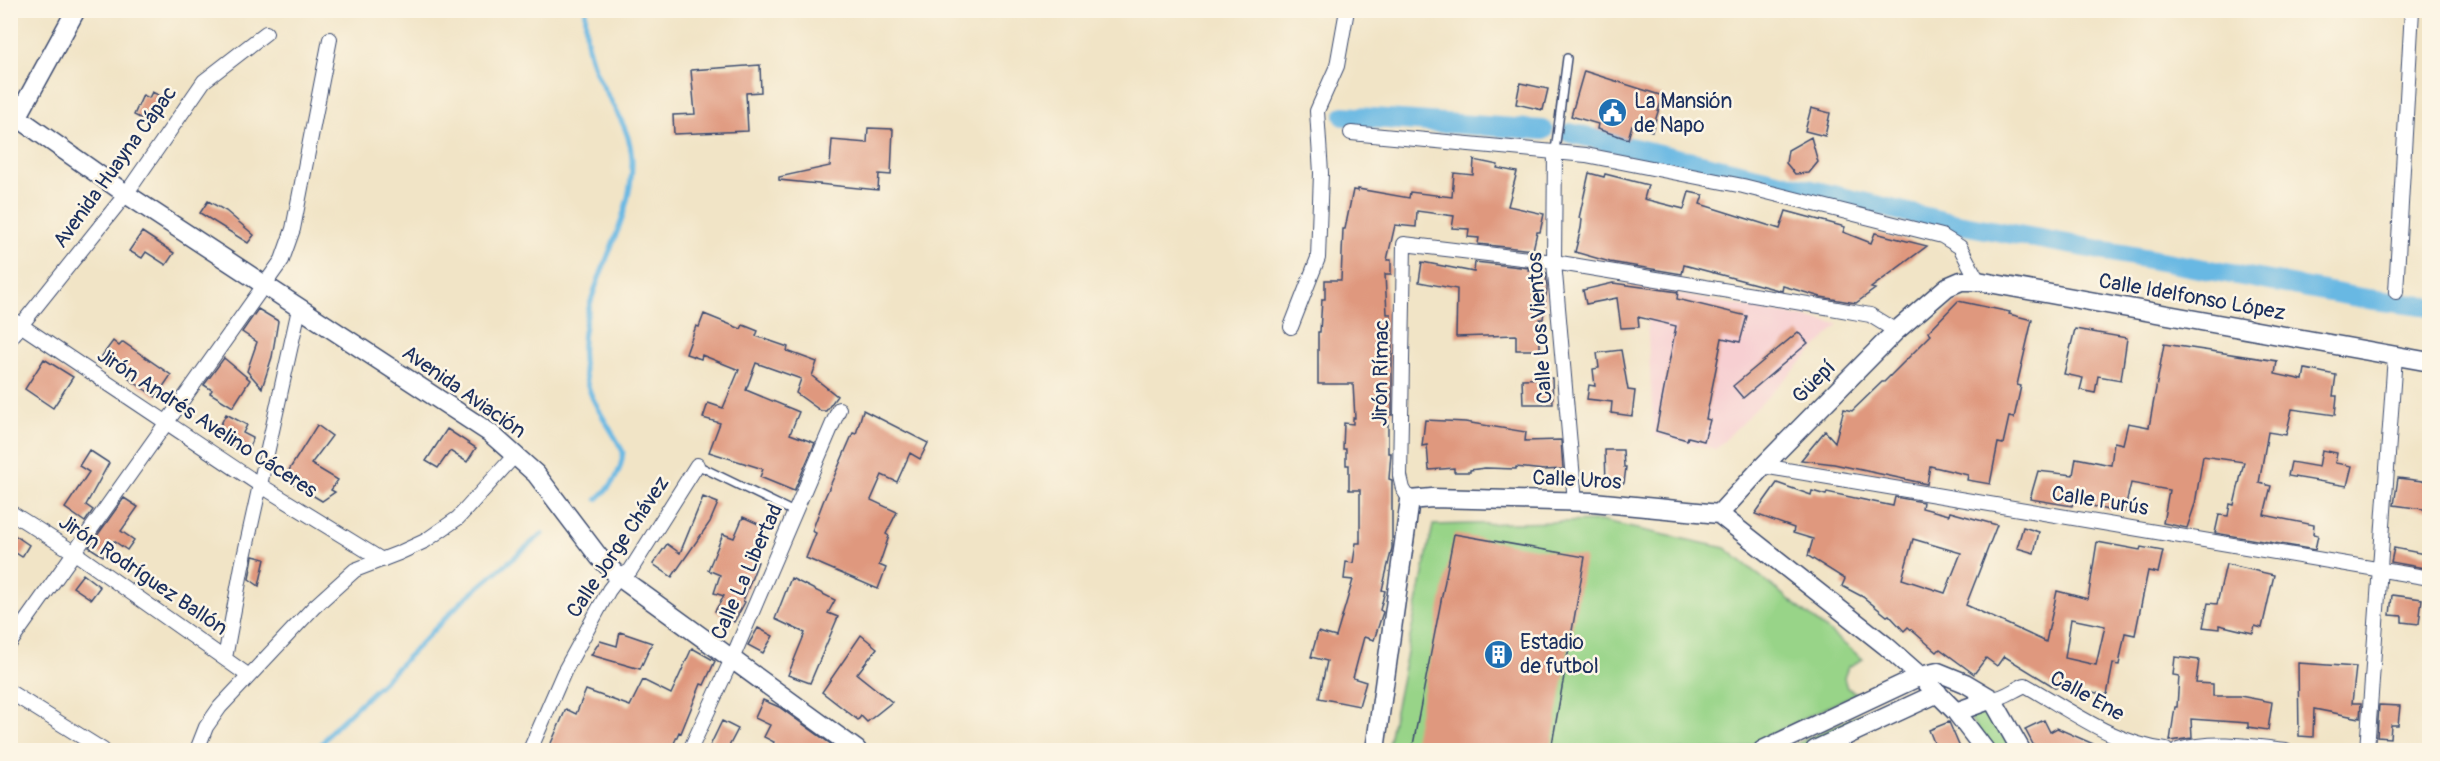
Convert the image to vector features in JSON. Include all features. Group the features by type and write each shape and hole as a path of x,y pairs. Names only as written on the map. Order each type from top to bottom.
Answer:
{"street":[{"path":"13,117 76,10"},
{"path":"1292,327 1318,258 1321,173 1317,111 1337,66 1347,10"},
{"path":"2396,292 2412,10"},
{"name":"Avenida Huayna Cápac","path":"10,339 16,322 126,194 204,81 266,33"},
{"path":"10,643 282,260 293,228 330,39"},
{"name":"Avenida Aviación","path":"13,117 298,309 490,433 536,474 599,557 619,577 857,750"},
{"path":"1351,133 1555,151 1743,186 1942,236 1960,247 1978,281"},
{"name":"Calle Los Vientos","path":"1555,151 1554,262 1575,502"},
{"name":"Jirón Rímac","path":"1410,500 1403,489 1400,476 1404,244 1554,262"},
{"path":"1554,262 1870,315 1896,332"},
{"name":"Calle Idelfonso López","path":"1947,287 1961,281 1978,281 2430,362"},
{"name":"Güepí","path":"1719,514 1763,466 1896,332 1947,287"},
{"path":"225,658 298,309"},
{"name":"Jirón Andrés Avelino Cáceres","path":"16,322 260,485 382,560"},
{"path":"2367,750 2378,569 2395,356"},
{"name":"Calle La Libertad","path":"690,750 796,513 839,409"},
{"path":"197,750 206,727 220,707 314,607 354,570 425,541 458,518 516,454"},
{"name":"Calle Jorge Chávez","path":"530,750 564,672 609,590 619,577 630,571 697,465"},
{"name":"Calle Purús","path":"1763,466 2430,578"},
{"name":"Calle Uros","path":"1410,500 1432,498 1575,502 1719,514"},
{"path":"1375,750 1410,500"},
{"name":"Jirón Rodríguez Ballón","path":"10,512 75,553 249,676"},
{"path":"1719,514 1886,646 1920,676 1956,712 1985,750"},
{"path":"1886,646 1896,674 1891,690"},
{"path":"1763,750 1920,676 1938,672 1965,683 1992,699 2021,750"},
{"name":"Calle Ene","path":"1992,699 2001,698 2025,685 2124,741 2148,748 2166,750"},
{"path":"10,692 103,750"},
{"path":"1815,750 1938,693"},
{"path":"1956,712 1992,699"},
{"path":"2178,750 2196,745 2240,745 2286,750"}],"lane":[{"path":"1555,151 1567,58"},
{"path":"697,465 796,513"}],"shaded area":[{"path":"1645,288 1839,324 1716,449 1654,436"}],"green space":[{"path":"1600,521 1725,548 1863,659 1848,667 1844,678 1847,688 1857,693 1739,750 1387,750 1433,525"},
{"path":"1913,689 1916,696 1801,750 1783,750"},
{"path":"1989,711 2013,750 1995,750 1971,720 1971,716"}],"building":[{"path":"760,65 761,92 746,93 748,131 674,134 673,115 695,114 691,70"},
{"path":"1584,71 1663,96 1652,131 1632,125 1628,139 1597,129 1598,124 1571,116"},
{"path":"1520,83 1548,89 1543,110 1516,104"},
{"path":"152,92 165,98 152,124 134,115 143,95 149,98"},
{"path":"1811,108 1830,113 1825,136 1805,131"},
{"path":"868,128 893,129 891,175 879,174 878,190 779,180 779,177 830,166 832,140 867,143"},
{"path":"1811,137 1818,162 1809,173 1795,174 1786,163 1788,150"},
{"path":"1474,160 1517,172 1508,206 1544,214 1540,232 1537,232 1533,250 1478,244 1479,238 1468,237 1469,229 1452,228 1454,216 1417,211 1416,227 1395,225 1387,260 1391,260 1391,274 1385,274 1387,314 1391,314 1392,325 1392,415 1388,414 1388,453 1391,453 1389,479 1392,480 1392,548 1382,590 1385,591 1380,610 1383,612 1374,640 1364,637 1353,678 1366,682 1359,706 1319,698 1327,661 1311,657 1318,632 1336,637 1353,580 1344,579 1346,562 1353,563 1356,543 1360,543 1360,490 1349,490 1349,465 1346,465 1346,449 1343,449 1344,423 1353,424 1353,418 1355,418 1353,384 1318,384 1318,332 1320,332 1322,299 1325,299 1325,280 1341,280 1343,229 1345,229 1353,190 1409,198 1410,192 1452,197 1454,173 1473,175"},
{"path":"1589,173 1604,177 1605,174 1648,185 1644,199 1684,209 1689,192 1703,195 1700,204 1780,229 1786,211 1845,227 1843,232 1871,243 1875,233 1927,246 1871,288 1875,289 1856,303 1821,297 1783,286 1782,291 1684,265 1682,274 1610,262 1575,252 1581,228 1582,219 1579,218"},
{"path":"208,201 226,211 254,235 248,243 200,213"},
{"path":"142,232 174,253 166,265 146,252 142,258 129,251"},
{"path":"1422,262 1474,272 1475,262 1529,268 1528,270 1546,273 1547,288 1543,319 1540,319 1540,350 1516,350 1516,335 1456,337 1457,289 1419,282"},
{"path":"1613,283 1678,292 1677,299 1747,316 1740,342 1722,338 1706,419 1710,420 1704,441 1688,437 1687,440 1656,431 1676,326 1638,317 1639,327 1621,328 1617,298 1586,304 1583,290"},
{"path":"1958,301 2010,312 2009,314 2032,320 2017,385 2021,386 2014,418 2009,417 2003,444 1998,443 1990,484 1967,480 1968,475 1930,466 1927,484 1834,464 1801,460 1825,431 1835,442 1844,409 1852,411 1884,382 1931,335 1928,332"},
{"path":"258,309 278,321 272,357 262,388 247,371 257,342 242,332"},
{"path":"704,314 741,329 743,325 758,331 756,336 788,347 787,351 817,362 812,376 837,396 826,411 821,411 796,393 801,379 756,363 746,390 799,412 790,434 815,443 794,491 760,477 763,469 709,452 720,423 703,418 708,403 723,408 739,370 702,355 701,359 686,354 696,326 699,327"},
{"path":"2075,329 2127,338 2121,380 2098,376 2095,393 2080,390 2083,378 2064,374"},
{"path":"1798,332 1808,343 1743,398 1733,386"},
{"path":"113,341 119,346 123,342 171,375 156,397 129,379 131,375 102,356"},
{"path":"2164,344 2277,361 2275,374 2303,380 2305,369 2336,375 2333,396 2337,396 2335,415 2292,409 2286,435 2268,432 2259,483 2271,486 2264,515 2314,525 2313,534 2318,535 2315,550 2215,533 2219,515 2228,516 2230,504 2234,505 2244,462 2203,456 2195,504 2187,528 2163,523 2169,490 2131,483 2124,512 2111,508 2111,511 2074,501 2072,506 2030,499 2038,471 2073,475 2076,458 2111,465 2114,442 2123,444 2128,423 2149,427"},
{"path":"1621,350 1628,390 1635,391 1632,416 1611,413 1612,402 1587,399 1589,385 1595,386 1593,369 1599,368 1597,353"},
{"path":"224,358 250,380 233,407 210,393 212,390 204,385"},
{"path":"44,359 73,377 53,408 25,389"},
{"path":"1552,378 1553,404 1523,404 1522,379"},
{"path":"863,410 928,443 920,459 910,453 897,482 882,475 871,500 897,512 886,534 889,536 879,565 886,568 878,589 806,558 816,533 812,531 823,502 853,433 856,434"},
{"path":"226,414 247,425 243,433 253,438 246,453 215,436"},
{"path":"1425,420 1465,422 1526,432 1525,441 1561,440 1563,469 1544,470 1516,467 1516,469 1485,468 1470,470 1470,472 1454,472 1454,468 1429,470 1427,445 1422,446"},
{"path":"317,425 332,436 311,464 338,480 331,490 335,492 322,501 284,478"},
{"path":"447,429 476,448 467,462 450,451 438,468 426,461"},
{"path":"89,450 109,463 86,505 93,510 85,522 65,508 89,472 79,466"},
{"path":"1605,450 1623,450 1624,467 1626,467 1624,483 1606,484"},
{"path":"2322,450 2337,453 2335,463 2352,466 2347,486 2288,476 2291,462 2319,467"},
{"path":"2398,478 2430,482 2430,510 2394,505"},
{"path":"1777,483 1811,495 1812,491 1826,495 1827,492 1893,506 1895,497 1923,502 1922,508 1949,515 1950,512 1997,525 1966,605 2046,642 2057,591 2088,599 2097,542 2140,550 2141,547 2163,551 2158,573 2148,571 2135,635 2125,633 2119,665 2113,664 2107,695 2058,685 2056,688 2004,656 1997,666 1986,658 1974,674 1940,649 1937,652 1908,627 1904,631 1889,615 1887,616 1863,597 1842,586 1845,579 1808,556 1813,539 1793,533 1794,528 1755,514","holes":["1913,539 1961,553 1945,593 1902,579","2071,619 2105,626 2096,665 2065,658"]},
{"path":"703,497 718,503 710,522 672,577 653,564 667,544 680,553"},
{"path":"124,498 138,507 121,531 134,540 127,550 114,541 103,556 89,547"},
{"path":"743,517 767,528 753,560 758,562 743,601 745,602 734,622 715,611 724,596 714,593 720,575 708,570 723,534 734,538"},
{"path":"2023,527 2039,532 2034,553 2017,548"},
{"path":"10,532 29,545 22,557 10,549"},
{"name":"Estadio de futbol","path":"1454,534 1585,557 1551,750 1412,750"},
{"path":"2394,548 2430,555 2430,569 2391,562"},
{"path":"253,556 265,559 259,586 249,579"},
{"path":"2226,564 2274,575 2262,628 2255,626 2253,633 2219,625 2219,629 2203,627 2208,603 2217,604"},
{"path":"83,574 100,587 91,599 73,587"},
{"path":"791,578 835,600 828,613 838,617 810,683 788,675 805,633 775,619"},
{"path":"2392,595 2422,599 2419,624 2402,622 2402,616 2390,615"},
{"path":"758,628 773,636 763,653 748,645"},
{"path":"620,632 652,643 640,669 591,655 600,641 617,646"},
{"path":"861,635 877,648 857,674 892,702 867,722 861,716 858,720 822,692"},
{"path":"692,648 715,661 704,685 701,684 681,733 679,732 671,750 548,750 566,709 576,714 586,690 630,706 643,680 671,694"},
{"path":"2175,657 2199,660 2196,683 2213,684 2213,696 2240,696 2272,702 2268,730 2248,727 2248,723 2191,719 2192,738 2170,741 2175,707 2177,707 2179,676 2173,675"},
{"path":"2298,663 2356,667 2352,703 2361,703 2360,718 2314,709 2313,737 2299,736"},
{"path":"763,700 779,707 839,750 770,750 774,742 764,737 770,725 755,718"},
{"path":"2379,705 2400,706 2398,725 2391,725 2390,738 2377,737"},
{"path":"2044,720 2050,732 2057,728 2107,750 2036,750 2025,729"},
{"path":"722,721 738,729 727,750 708,750"},
{"path":"1949,722 1961,750 1937,750 1929,730"}],"waterway":[{"path":"586,10 590,55 600,81 625,129 632,160 629,190 622,218 590,304 584,332 583,362 590,392 623,452 615,478 608,489 597,499"},
{"path":"1344,116 1543,130"},
{"path":"1570,133 1947,222 2368,299 2430,307"},
{"path":"322,750 321,745 332,730 388,677 462,601 542,534"}],"place":[{"name":"La Mansión de Napo","path":"1613,113"},
{"name":"Estadio de futbol","path":"1499,654"}]}
